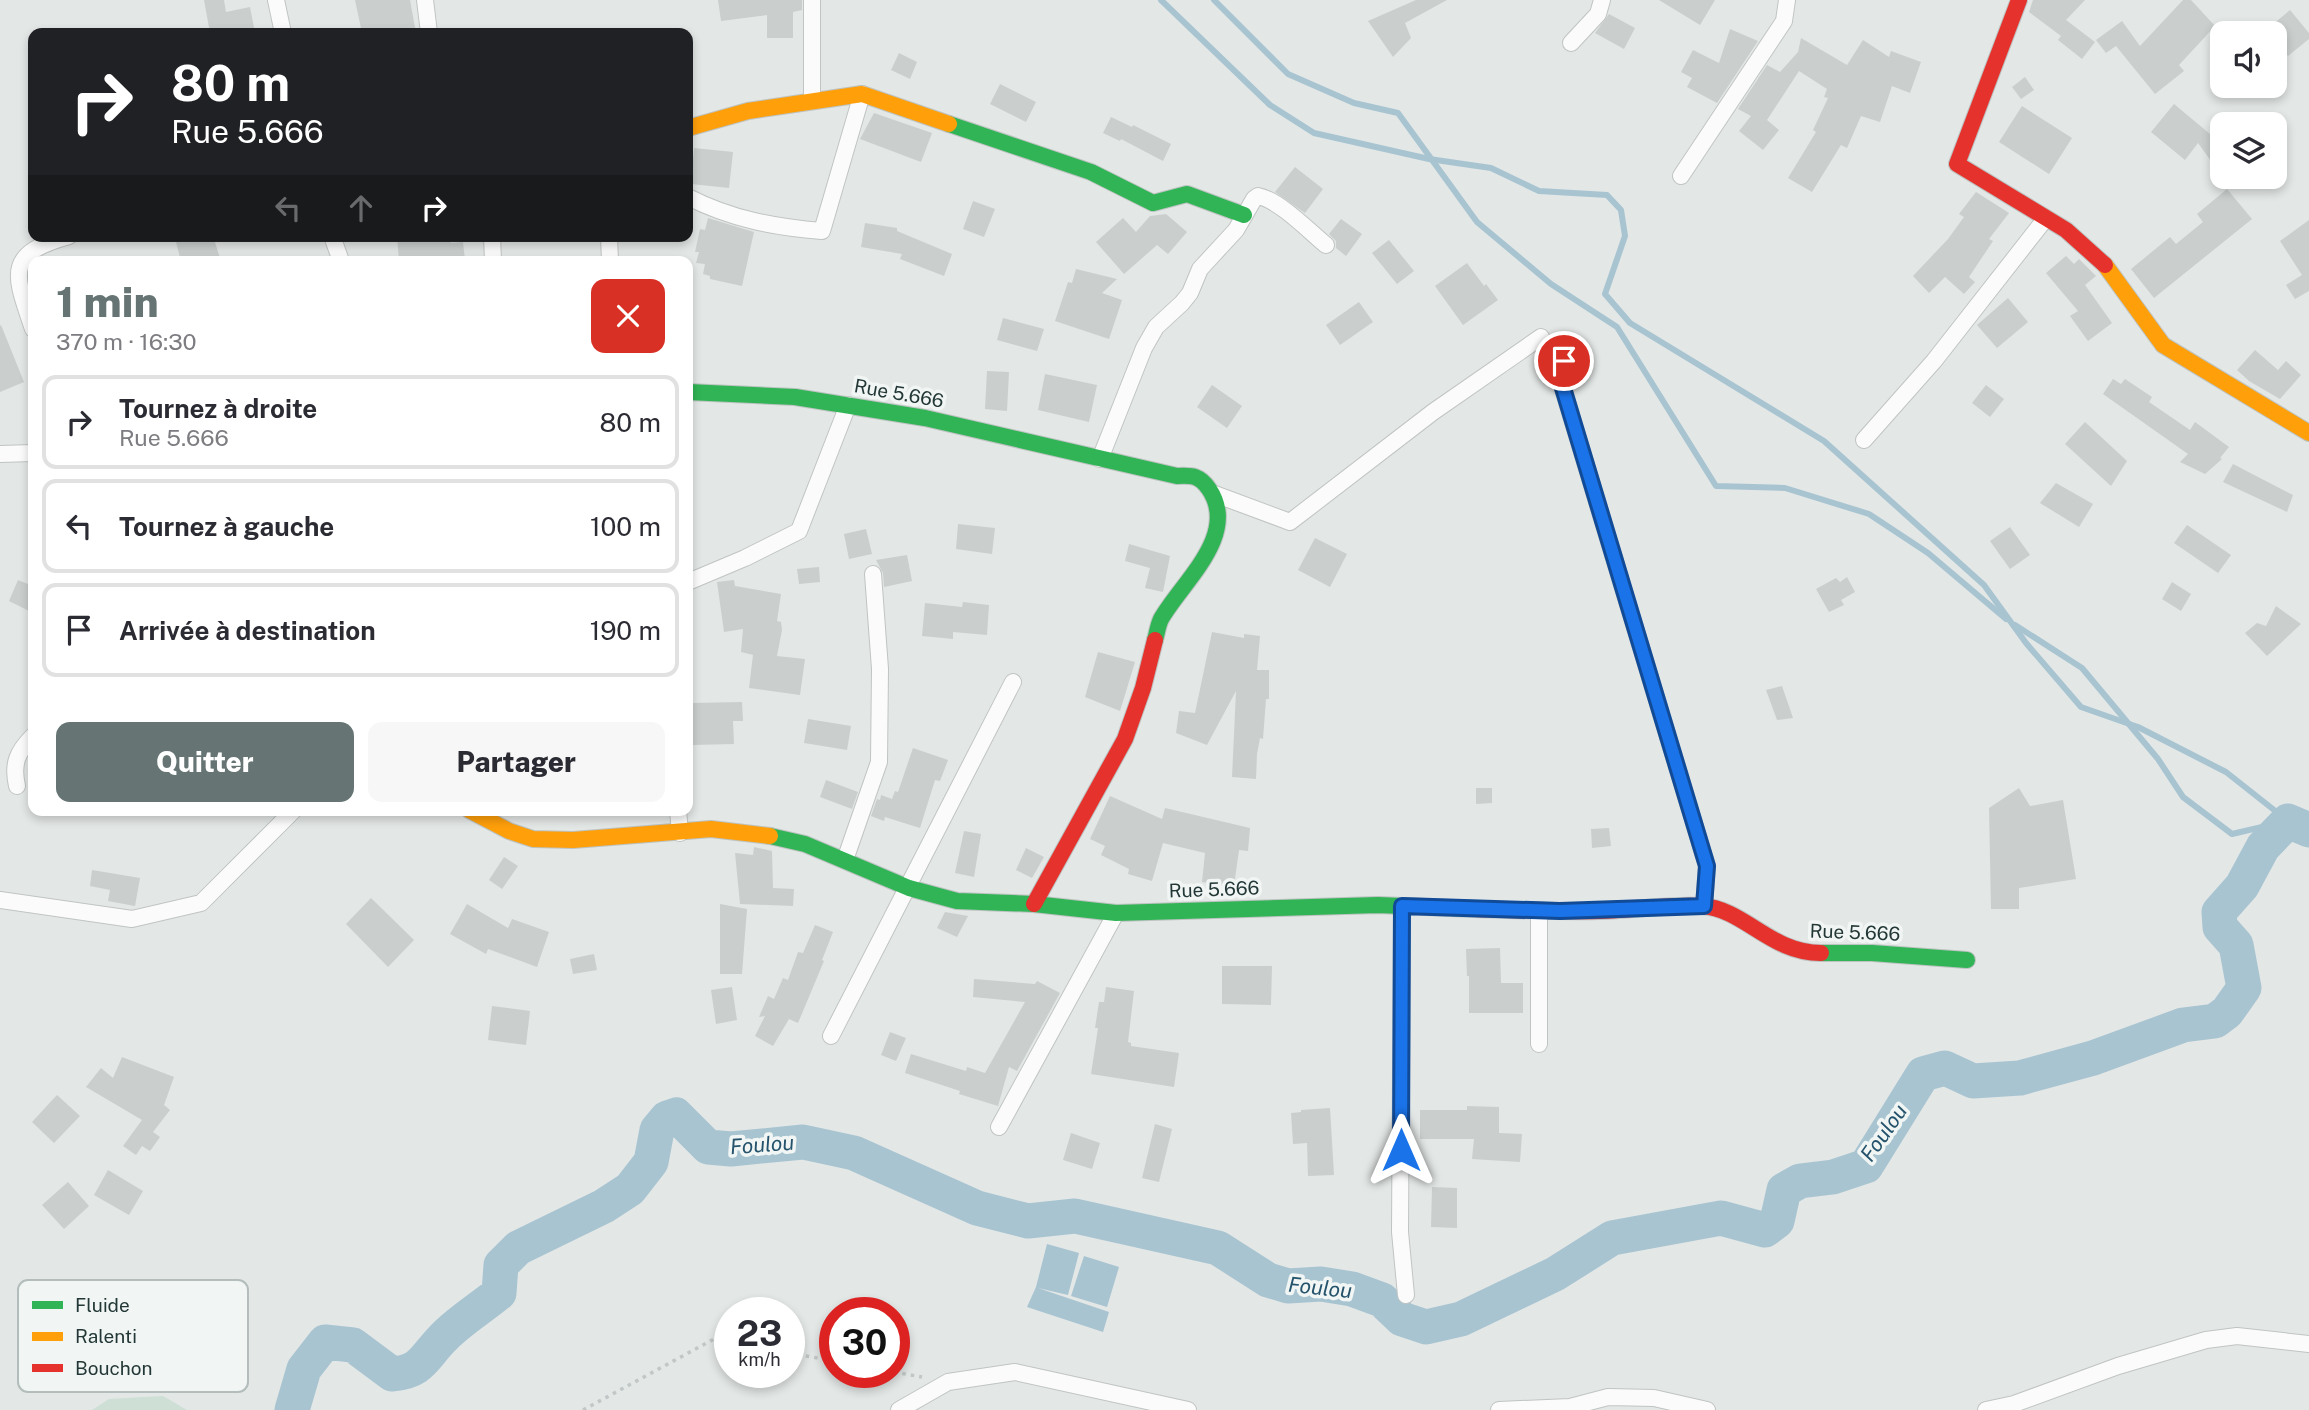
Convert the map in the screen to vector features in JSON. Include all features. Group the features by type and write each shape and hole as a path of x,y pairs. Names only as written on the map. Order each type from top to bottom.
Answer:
{"street":[{"path":"276,0 282,28"},
{"path":"425,0 428,28"},
{"path":"812,0 813,101"},
{"path":"1571,43 1598,14 1602,0"},
{"path":"1681,177 1784,21 1787,0"},
{"path":"2019,0 1957,164 2066,230 2101,259 2163,345 2309,433"},
{"path":"693,200 709,208 754,222 821,231 862,94"},
{"path":"693,127 748,111 862,94 1091,172 1153,203 1187,194 1244,215"},
{"path":"1100,459 1144,348 1156,327 1190,293 1200,268 1226,242 1254,199 1258,196 1265,197 1326,245"},
{"path":"1864,440 1934,361 2046,218"},
{"path":"28,313 17,281 19,266 30,253 49,242"},
{"path":"1212,493 1290,522 1433,412 1541,338"},
{"path":"1564,361 1563,388 1707,866 1704,906"},
{"name":"Rue 5.666","path":"693,392 795,397 925,418 1177,476 1192,475 1202,480 1212,493"},
{"path":"693,580 799,531 849,405"},
{"path":"0,454 28,453"},
{"path":"1034,904 1125,739 1143,688 1160,621 1198,568 1215,537 1219,519 1212,493"},
{"path":"845,860 879,762 880,669 873,574"},
{"path":"831,1036 1013,682"},
{"path":"17,786 13,771 16,756 28,742"},
{"path":"0,900 132,919 201,904 287,816"},
{"name":"Rue 5.666","path":"480,816 509,831 533,839 573,840 711,830 754,833 805,844 909,888 957,901 1034,904 1116,913 1402,906 1600,911 1704,906 1729,914 1782,946 1808,953 1872,953 1967,960"},
{"path":"679,816 680,833"},
{"path":"1402,906 1400,1232 1406,1296"},
{"path":"1539,911 1539,1044"},
{"path":"999,1127 1116,913"},
{"path":"1986,1410 2014,1404 2118,1366 2206,1340 2237,1336 2309,1344"},
{"path":"899,1410 948,1382 1015,1372 1188,1410"},
{"path":"1499,1410 1570,1407 1608,1397 1654,1398 1707,1410"}],"path":[{"path":"583,1410 714,1339"}],"shaded area":[{"path":"163,1396 187,1410 92,1410 109,1399"}],"water":[{"path":"1047,1244 1079,1253 1068,1295 1038,1288 1109,1312 1103,1332 1027,1307 1036,1287"},
{"path":"1084,1256 1119,1267 1107,1307 1071,1296"}],"building":[{"path":"204,0 224,0 226,12 250,7 254,28 209,28"},
{"path":"355,0 410,0 415,28 361,28"},
{"path":"718,0 802,0 802,10 793,12 793,38 767,38 767,15 721,21"},
{"path":"1416,0 1447,0 1405,23 1411,38 1393,57 1368,21"},
{"path":"1659,0 1715,0 1700,25"},
{"path":"2033,0 2085,0 2066,20 2095,42 2082,59 2058,40 2061,36 2029,12"},
{"path":"2183,0 2191,0 2210,21 2210,31 2179,65 2184,71 2155,94 2116,46 2106,53 2096,40 2122,21 2140,46"},
{"path":"2290,10 2309,33 2309,39 2288,56 2287,21 2277,21"},
{"path":"1609,14 1635,28 1624,49 1595,33"},
{"path":"1730,29 1758,41 1717,103 1687,87 1692,78 1681,72 1693,50 1719,63"},
{"path":"1801,38 1847,65 1863,40 1889,57 1891,51 1921,62 1910,93 1892,86 1880,122 1861,116 1847,148 1841,145 1812,192 1788,178 1816,132 1813,130 1828,98 1824,97 1827,89 1799,71 1767,120 1779,130 1763,150 1739,131 1751,116 1738,109 1767,65 1780,72 1798,52"},
{"path":"899,53 917,62 910,79 891,70"},
{"path":"2025,77 2034,90 2021,99 2012,87"},
{"path":"1000,84 1036,102 1026,122 990,104"},
{"path":"2174,104 2210,134 2210,160 2198,143 2185,160 2151,132"},
{"path":"2022,106 2072,138 2049,174 1999,142"},
{"path":"874,113 932,133 921,162 860,139"},
{"path":"1111,117 1171,144 1163,161 1121,139 1120,141 1103,133"},
{"path":"694,148 733,152 729,188 693,184"},
{"path":"1295,167 1323,189 1305,213 1275,192"},
{"path":"2227,189 2252,219 2154,298 2131,269 2170,237 2176,244 2203,222 2197,214"},
{"path":"1976,192 2009,213 1989,239 1993,241 1969,277 1975,282 1964,294 1945,277 1929,293 1913,276 1948,239 1964,217 1959,214"},
{"path":"973,201 995,209 984,237 963,229"},
{"path":"1166,214 1187,232 1168,254 1157,245 1124,274 1096,242 1123,218 1136,232 1150,216"},
{"path":"708,218 754,232 742,286 710,279 710,276 703,274 705,264 696,263 699,252 695,252 700,229 705,230"},
{"path":"1341,219 1362,234 1346,256 1336,248 1336,241 1329,234"},
{"path":"2309,220 2309,291 2295,299 2286,285 2302,275 2280,241"},
{"path":"865,223 897,228 897,231 952,254 944,276 900,259 902,254 861,247"},
{"path":"1389,240 1414,271 1397,284 1372,253"},
{"path":"176,242 215,242 219,256 180,256"},
{"path":"397,242 463,242 465,256 399,256"},
{"path":"2066,256 2074,264 2079,259 2096,276 2085,285 2112,323 2088,341 2070,316 2078,311 2046,273"},
{"path":"1467,263 1498,300 1463,325 1435,286"},
{"path":"1076,269 1117,279 1102,293 1122,300 1109,339 1055,321 1068,282 1072,283"},
{"path":"2008,298 2028,322 1997,348 1977,325"},
{"path":"1359,302 1373,322 1340,345 1326,325"},
{"path":"1003,318 1044,329 1037,351 997,340"},
{"path":"0,326 24,382 0,392"},
{"path":"2255,350 2278,370 2286,361 2301,375 2280,399 2249,381 2237,370"},
{"path":"987,371 1009,372 1007,411 985,409"},
{"path":"1045,374 1097,385 1089,422 1038,410"},
{"path":"2113,379 2121,384 2125,379 2152,397 2149,402 2190,430 2195,422 2229,447 2220,458 2222,459 2205,474 2180,462 2188,454 2103,394"},
{"path":"1212,385 1242,406 1227,428 1197,407"},
{"path":"1986,385 2004,399 1990,417 1972,403"},
{"path":"2085,422 2127,461 2111,486 2065,444"},
{"path":"2233,464 2293,495 2287,512 2223,482"},
{"path":"2056,483 2093,504 2079,527 2040,503"},
{"path":"958,524 995,528 992,554 956,549"},
{"path":"2187,525 2231,555 2218,573 2174,543"},
{"path":"2010,527 2030,555 2010,569 1990,541"},
{"path":"866,529 872,554 849,559 844,534"},
{"path":"1315,538 1347,554 1330,587 1298,570"},
{"path":"1129,544 1170,556 1163,592 1145,588 1150,568 1125,561"},
{"path":"907,555 912,581 884,587 883,573 876,560"},
{"path":"819,567 820,582 799,584 797,569"},
{"path":"1847,577 1855,592 1841,600 1844,605 1829,612 1816,589 1836,578 1840,582"},
{"path":"18,580 28,584 28,610 9,601"},
{"path":"734,580 735,586 781,594 777,621 781,622 782,630 777,656 805,659 800,695 749,688 753,655 741,652 743,629 724,632 717,582"},
{"path":"2172,582 2191,594 2181,611 2162,599"},
{"path":"963,602 989,605 987,635 953,632 953,639 922,636 925,603 962,607"},
{"path":"2276,606 2301,624 2267,656 2245,633 2257,623 2266,626"},
{"path":"1212,632 1244,638 1244,634 1260,636 1257,670 1269,670 1269,699 1266,699 1263,739 1260,738 1257,754 1256,779 1232,777 1236,691 1207,745 1176,733 1179,711 1195,713"},
{"path":"1098,652 1135,662 1120,711 1085,697"},
{"path":"1782,686 1793,718 1777,720 1766,690"},
{"path":"742,702 743,721 733,721 734,744 693,745 693,703"},
{"path":"808,719 851,726 847,750 804,743"},
{"path":"913,748 948,760 940,781 935,780 920,828 885,817 884,821 871,816 881,795 892,799 895,791 898,792"},
{"path":"826,780 858,792 852,809 820,797"},
{"path":"1476,788 1492,788 1492,803 1476,804"},
{"path":"2019,788 2030,806 2063,800 2076,879 2019,888 2019,909 1991,909 1989,808"},
{"path":"1110,796 1162,819 1165,808 1250,828 1248,851 1239,850 1234,886 1202,882 1205,853 1163,843 1152,881 1128,874 1129,869 1101,855 1105,846 1090,839"},
{"path":"1609,828 1611,846 1592,848 1591,829"},
{"path":"964,831 981,834 974,877 955,873"},
{"path":"754,847 772,851 773,888 794,889 793,906 740,904 735,853 753,855"},
{"path":"1026,848 1044,857 1032,878 1016,870"},
{"path":"504,857 518,866 502,889 489,880"},
{"path":"92,870 140,878 135,906 108,901 110,890 90,886"},
{"path":"371,898 414,940 388,967 346,924"},
{"path":"467,904 508,928 512,919 549,932 537,967 488,949 486,954 450,934"},
{"path":"720,904 747,909 742,974 720,974"},
{"path":"945,912 968,916 957,937 937,928"},
{"path":"815,925 833,932 822,960 824,961 798,1023 789,1019 773,1046 755,1036 765,1016 759,1017 768,996 774,999 783,978 788,980 798,952 803,953"},
{"path":"1500,948 1501,983 1523,983 1523,1013 1469,1013 1466,949"},
{"path":"594,954 597,970 573,974 570,959"},
{"path":"1222,966 1272,966 1271,1005 1222,1004"},
{"path":"974,979 1035,984 1037,981 1060,993 1017,1071 1009,1067 998,1106 905,1073 911,1054 966,1071 967,1067 985,1073 1025,1002 973,997"},
{"path":"732,987 737,1020 716,1024 711,990"},
{"path":"1106,987 1134,991 1128,1042 1131,1046 1179,1053 1174,1087 1091,1074 1099,1002 1104,1002"},
{"path":"492,1006 530,1011 526,1045 488,1040"},
{"path":"890,1032 906,1038 896,1061 881,1055"},
{"path":"122,1057 174,1077 164,1105 170,1110 153,1132 160,1137 150,1151 142,1146 136,1155 123,1146 142,1120 86,1087 101,1068 113,1078"},
{"path":"57,1095 80,1116 54,1143 32,1122"},
{"path":"1467,1106 1499,1107 1499,1133 1522,1134 1520,1162 1472,1159 1474,1139 1420,1139 1420,1110 1467,1110"},
{"path":"1330,1108 1334,1175 1308,1176 1307,1143 1293,1144 1291,1113"},
{"path":"1155,1124 1172,1129 1159,1182 1142,1178"},
{"path":"1071,1133 1100,1143 1092,1169 1063,1160"},
{"path":"108,1170 143,1191 129,1215 94,1195"},
{"path":"68,1182 89,1206 64,1229 42,1205"},
{"path":"1432,1187 1457,1188 1457,1228 1431,1227"}],"waterway":[{"path":"1161,0 1270,105 1314,133 1429,159 1491,168 1539,191 1607,195 1621,210 1625,236 1605,294 1630,323 1824,441 1984,585 2026,643 2081,707 2138,727 2226,772 2288,821"},
{"path":"1214,0 1288,74 1354,103 1398,113 1477,222 1551,284 1617,327 1716,486 1785,488 1869,514 1928,553 2006,619"},
{"path":"2015,625 2082,668 2158,759 2183,797 2232,834 2288,821"},
{"name":"Foulou","path":"292,1410 304,1369 325,1342 353,1345 392,1374 416,1367 449,1332 499,1293 501,1265 518,1248 604,1206 630,1189 651,1162 657,1130 667,1118 676,1115 708,1147 731,1149 803,1142 854,1153 977,1208 1028,1221 1075,1216 1218,1248 1268,1280 1288,1286 1321,1284 1352,1289 1382,1300 1402,1319 1426,1327 1461,1319 1555,1274 1612,1238 1721,1218 1765,1230 1777,1221 1784,1190 1800,1181 1833,1177 1866,1166 1923,1074 1945,1068 1973,1081 2020,1078 2093,1058 2183,1025 2215,1021 2227,1012 2244,988 2236,945 2220,927 2219,912 2242,886 2263,847 2288,821 2309,830"}],"traffic: fast":[{"path":"949,124 1091,172 1153,203 1187,194 1244,215"},
{"path":"693,392 795,397 925,418 1199,479 1209,489 1217,506 1218,524 1213,541 1194,574 1161,619 1155,640"},
{"path":"770,836 805,844 909,888 957,901 1034,904 1116,913 1378,905 1475,909"},
{"path":"1821,953 1872,953 1967,960"}],"traffic: slow":[{"path":"693,127 748,111 862,94 949,124"},
{"path":"2105,265 2163,345 2309,433"},
{"path":"480,816 509,831 533,839 573,840 711,829 770,836"}],"traffic: jam":[{"path":"2019,0 1957,164 2066,230 2105,265"},
{"path":"1034,904 1125,739 1143,688 1155,640"},
{"path":"1475,909 1584,911 1702,906 1732,915 1787,946 1821,953"}],"route":[{"path":"1401,1150 1402,906 1560,911 1704,906 1707,866 1563,388 1564,361"}]}
